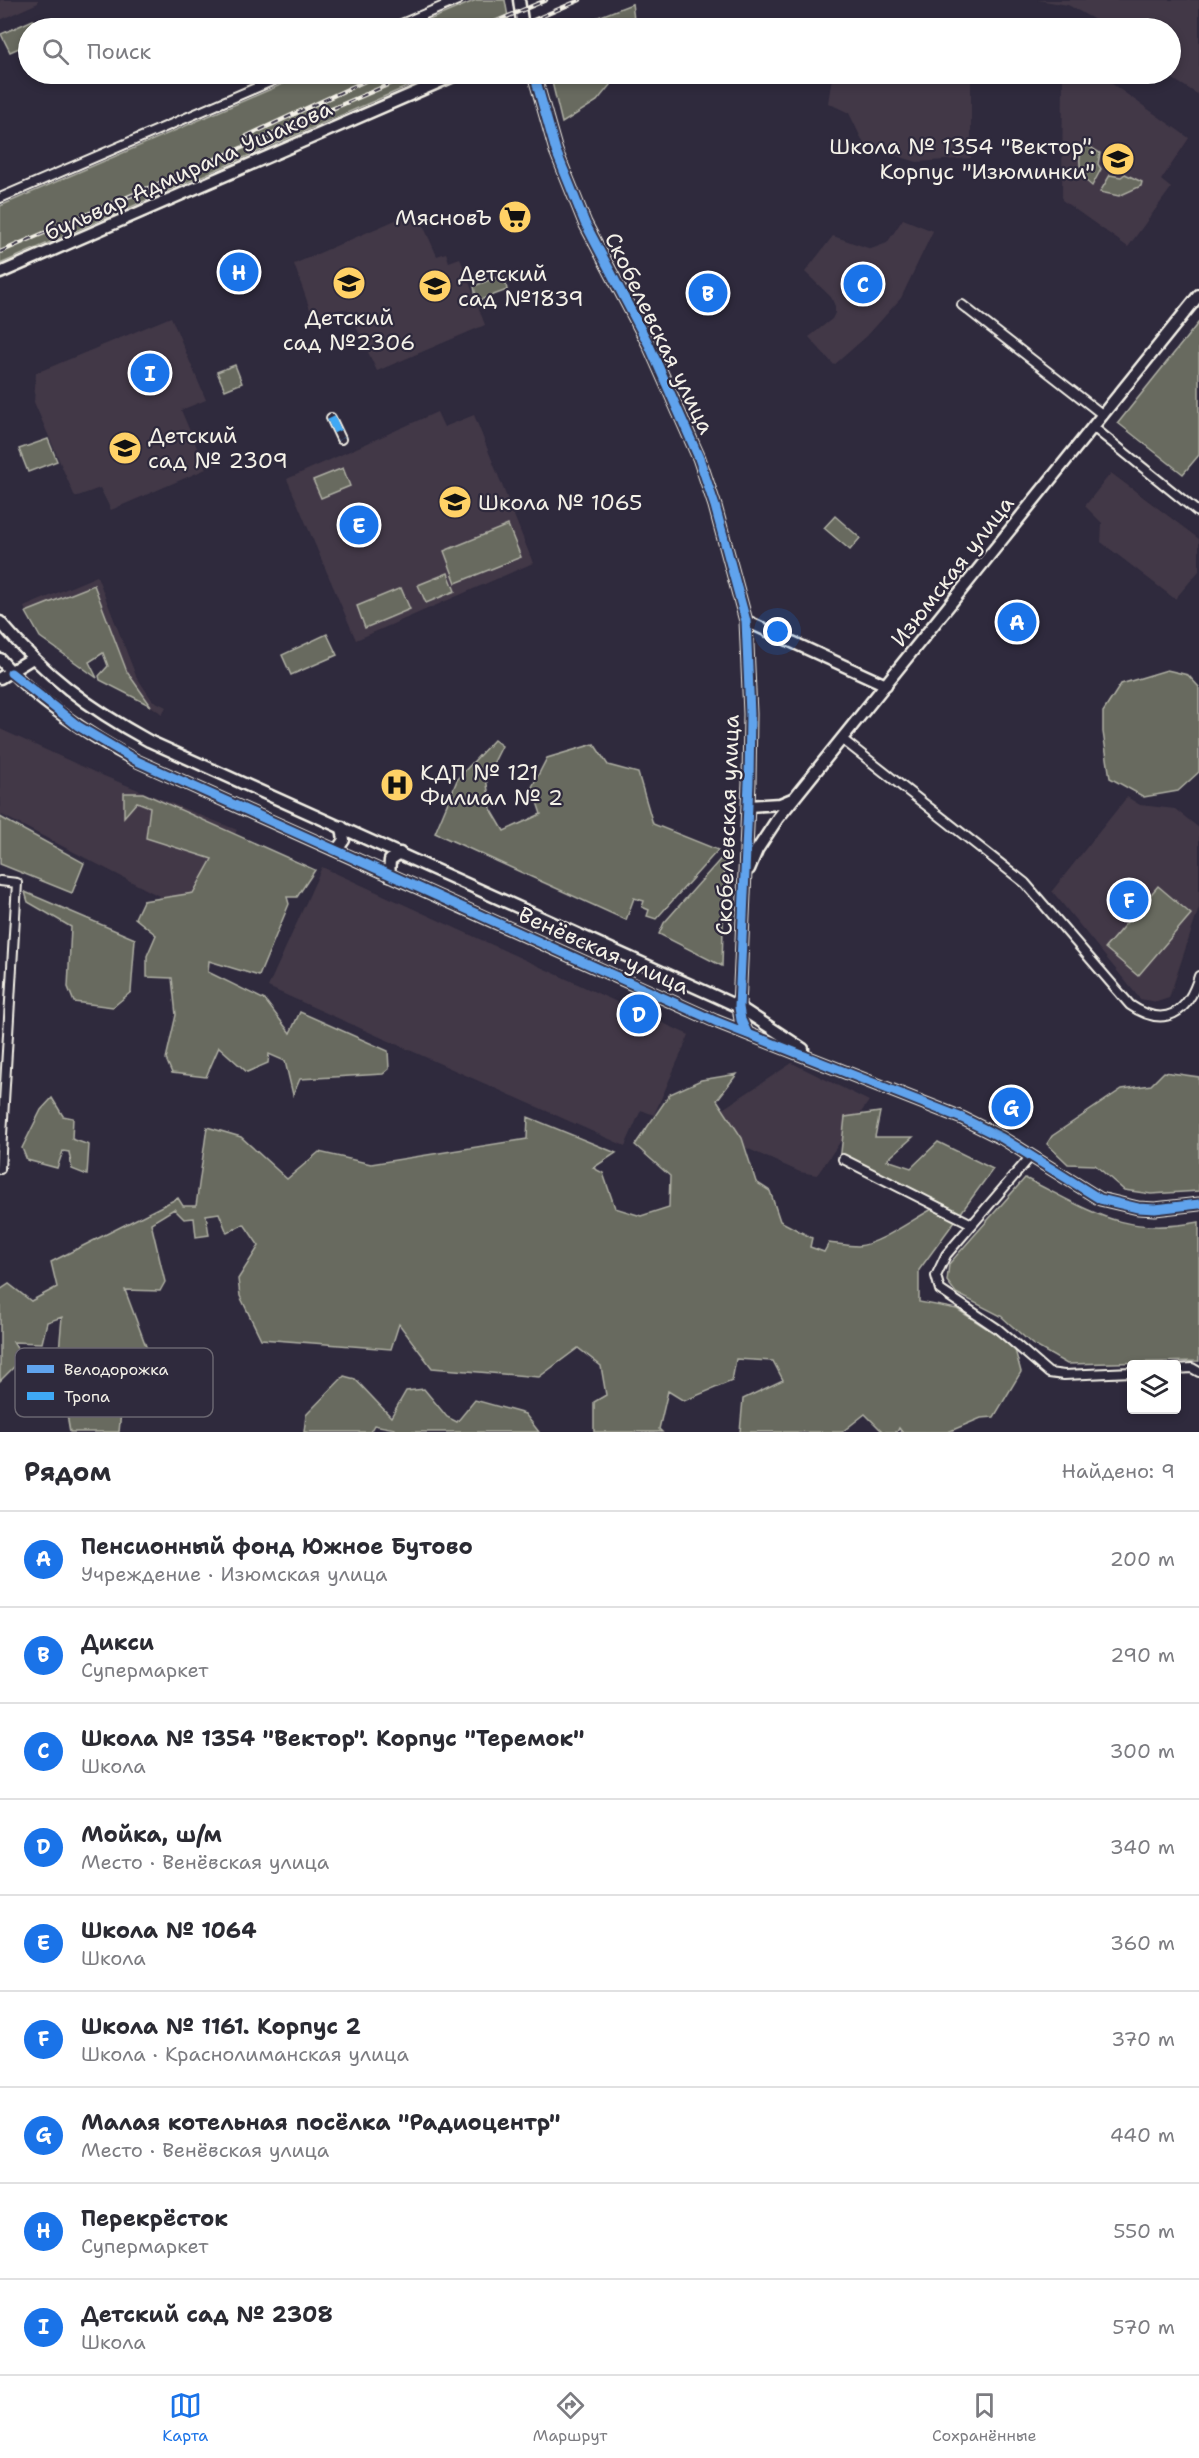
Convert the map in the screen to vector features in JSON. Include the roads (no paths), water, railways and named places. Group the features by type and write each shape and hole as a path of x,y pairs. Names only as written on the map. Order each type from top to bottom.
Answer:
{"street":[{"path":"416,18 458,0"},
{"path":"519,0 522,18"},
{"path":"0,198 265,84"},
{"name":"бульвар Адмирала Ушакова","path":"0,273 435,84"},
{"name":"Скобелевская улица","path":"537,84 553,142 585,223 649,345 699,458 716,506 746,621 750,714 749,806 739,1007"},
{"name":"Изюмская улица","path":"746,877 757,850 796,796 1199,296"},
{"path":"962,305 1103,415"},
{"path":"331,418 341,439"},
{"path":"1093,427 1199,513"},
{"path":"746,621 886,685"},
{"name":"Венёвская улица","path":"0,622 32,659 102,715 149,741 739,1007 818,1059"},
{"name":"Венёвская улица","path":"0,659 11,673 107,745 137,761 715,1021 818,1059 891,1092 962,1118 1002,1138 1100,1199 1138,1208 1176,1208 1199,1204"},
{"path":"0,678 32,659"},
{"path":"842,739 1025,883 1130,1005 1141,1013 1159,1017 1178,1012 1193,997 1199,976"},
{"path":"749,806 780,804 796,796"},
{"path":"333,849 339,847 344,840 342,827"},
{"path":"389,875 390,860 400,854"},
{"path":"0,881 17,883 0,1169"},
{"path":"715,996 732,993 741,978"},
{"path":"715,1021 732,1019 739,1007"},
{"path":"739,1007 747,1033"},
{"path":"1031,1156 946,1256 936,1276 940,1290 998,1329 1049,1373 1064,1375 1127,1371"},
{"path":"843,1159 972,1224"},
{"path":"1181,1369 1192,1368 1199,1372"}],"railway":[{"path":"504,18 546,0"},
{"path":"538,18 580,0"},
{"path":"247,136 359,84"},
{"path":"0,252 390,84"}],"place":[{"name":"Школа № 1354 \"Вектор\". Корпус \"Изюминки\"","path":"1118,159"},
{"name":"МясновЪ","path":"515,217"},
{"name":"Перекрёсток","path":"239,272"},
{"name":"Детский сад №2306","path":"349,283"},
{"name":"Школа № 1354 \"Вектор\". Корпус \"Теремок\"","path":"863,284"},
{"name":"Детский сад №1839","path":"435,286"},
{"name":"Дикси","path":"708,293"},
{"name":"Детский сад № 2308","path":"150,373"},
{"name":"Детский сад № 2309","path":"125,448"},
{"name":"Школа № 1065","path":"455,502"},
{"name":"Школа № 1064","path":"359,525"},
{"name":"Пенсионный фонд Южное Бутово","path":"1017,622"},
{"name":"КДП № 121 Филиал № 2","path":"397,785"},
{"name":"Школа № 1161. Корпус 2","path":"1129,900"},
{"name":"Мойка, ш/м","path":"639,1014"},
{"name":"Малая котельная посёлка \"Радиоцентр\"","path":"1011,1107"}]}
